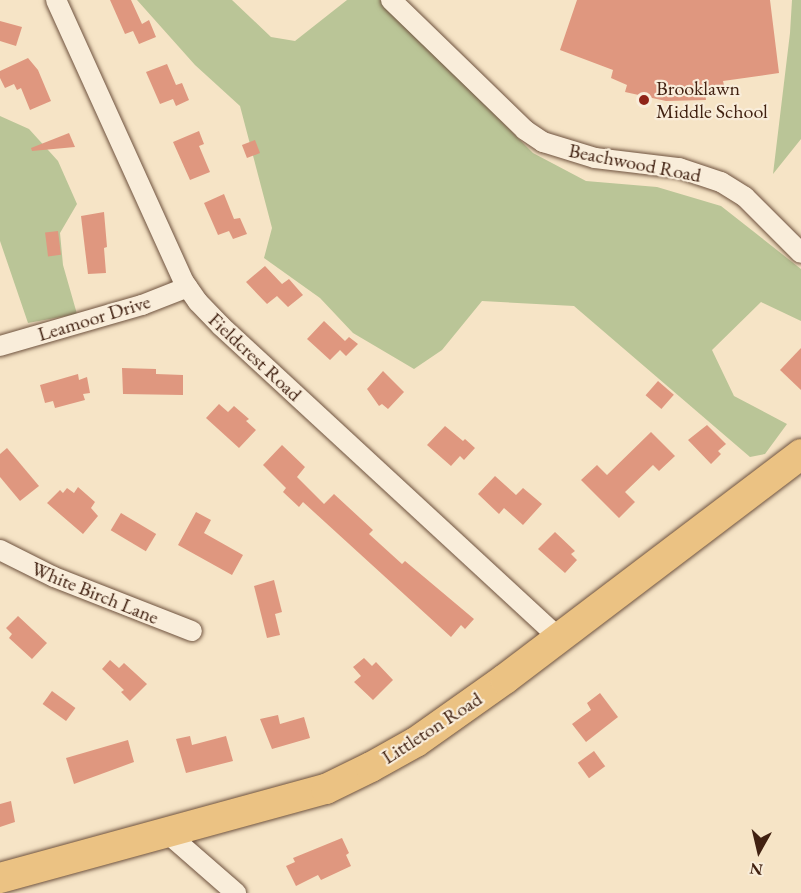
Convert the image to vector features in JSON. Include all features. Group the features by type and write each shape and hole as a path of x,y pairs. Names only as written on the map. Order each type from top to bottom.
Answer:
{"main road":[{"name":"Littleton Road","path":"0,878 326,789 371,767 416,742 559,638 801,454"}],"street":[{"name":"Fieldcrest Road","path":"56,0 188,287 220,326 559,638"},
{"name":"Beachwood Road","path":"391,0 525,130 543,142 595,158 679,168 721,182 745,197 801,253"},
{"name":"Leamoor Drive","path":"0,346 130,308 188,287"},
{"name":"White Birch Lane","path":"0,550 54,577 192,631"},
{"path":"166,832 236,893"}],"green space":[{"path":"137,0 232,0 271,37 295,41 347,0 380,0 533,153 586,181 657,187 721,206 801,269 801,321 761,302 712,350 734,396 787,424 765,454 750,457 574,306 482,301 442,350 414,369 353,333 320,298 264,258 272,228 240,106 195,65"},
{"path":"792,0 801,0 801,139 773,174 790,33"},
{"path":"0,116 29,129 58,161 77,204 60,233 63,265 77,314 28,323 0,241"}],"building":[{"path":"110,0 131,0 142,24 149,20 156,37 139,44 133,31 125,34"},
{"name":"Brooklawn Middle School","path":"577,0 770,0 779,73 723,81 725,90 705,91 706,100 666,101 625,92 627,85 611,78 613,70 560,50"},
{"path":"0,21 22,27 16,46 0,41"},
{"path":"28,58 38,70 51,101 30,110 21,88 17,90 14,84 5,88 0,78 0,71"},
{"path":"167,64 176,85 182,83 189,100 176,106 173,99 160,104 146,72"},
{"path":"199,131 204,144 199,146 210,172 190,180 173,142"},
{"path":"69,133 75,147 32,151 31,148"},
{"path":"255,140 260,153 247,158 242,145"},
{"path":"224,194 234,219 240,218 247,234 233,239 229,231 218,235 204,203"},
{"path":"104,212 107,247 104,248 106,273 88,274 81,216"},
{"path":"58,231 61,255 48,256 45,233"},
{"path":"265,266 282,284 289,279 303,295 288,307 277,296 267,304 246,282"},
{"path":"324,321 345,341 349,337 358,344 346,356 340,350 330,360 307,339"},
{"path":"801,348 801,390 780,370"},
{"path":"122,368 156,369 156,374 183,375 183,395 123,394"},
{"path":"383,371 404,392 388,409 382,404 379,406 367,389"},
{"path":"78,374 79,380 87,377 90,393 83,394 85,400 55,408 53,401 45,403 40,385"},
{"path":"658,381 674,395 661,409 646,395"},
{"path":"219,404 228,412 234,406 249,419 246,421 256,430 239,448 206,418"},
{"path":"707,425 726,444 718,451 721,454 711,464 688,440"},
{"path":"445,426 475,448 464,460 460,456 451,466 427,445"},
{"path":"651,432 675,456 659,471 653,465 625,492 635,502 619,518 581,480 597,465 607,475"},
{"path":"282,445 305,467 297,477 324,504 334,494 373,530 369,534 402,564 405,561 474,619 465,629 461,625 451,637 303,502 299,507 283,492 286,488 263,465"},
{"path":"7,448 39,486 20,501 0,477 0,454"},
{"path":"495,476 516,495 523,488 542,504 523,525 504,508 499,514 478,494"},
{"path":"78,487 95,502 91,508 98,516 83,534 47,503 60,490 63,493 67,488 74,493"},
{"path":"196,512 211,520 204,533 243,555 232,575 178,545"},
{"path":"121,513 156,534 146,551 111,530"},
{"path":"555,532 575,551 571,554 577,560 565,573 538,549"},
{"path":"274,580 282,612 275,614 280,635 267,638 254,586"},
{"path":"18,616 47,643 32,659 9,638 12,634 6,628"},
{"path":"364,658 372,666 376,662 393,680 373,700 354,682 361,676 353,667"},
{"path":"110,660 119,668 124,663 147,684 130,701 121,692 124,690 102,669"},
{"path":"52,691 75,708 66,721 43,704"},
{"path":"600,693 618,717 586,742 572,724 591,710 587,703"},
{"path":"278,715 280,724 304,717 310,738 272,749 260,719"},
{"path":"190,736 192,745 226,736 233,761 186,773 176,739"},
{"path":"128,740 134,762 74,784 66,758"},
{"path":"594,751 605,766 589,778 578,763"},
{"path":"11,801 15,822 0,827 0,804"},
{"path":"342,838 349,853 346,855 351,866 321,880 318,875 296,886 286,866 295,862 293,858"}],"place":[{"name":"Brooklawn Middle School","path":"644,100"}]}
